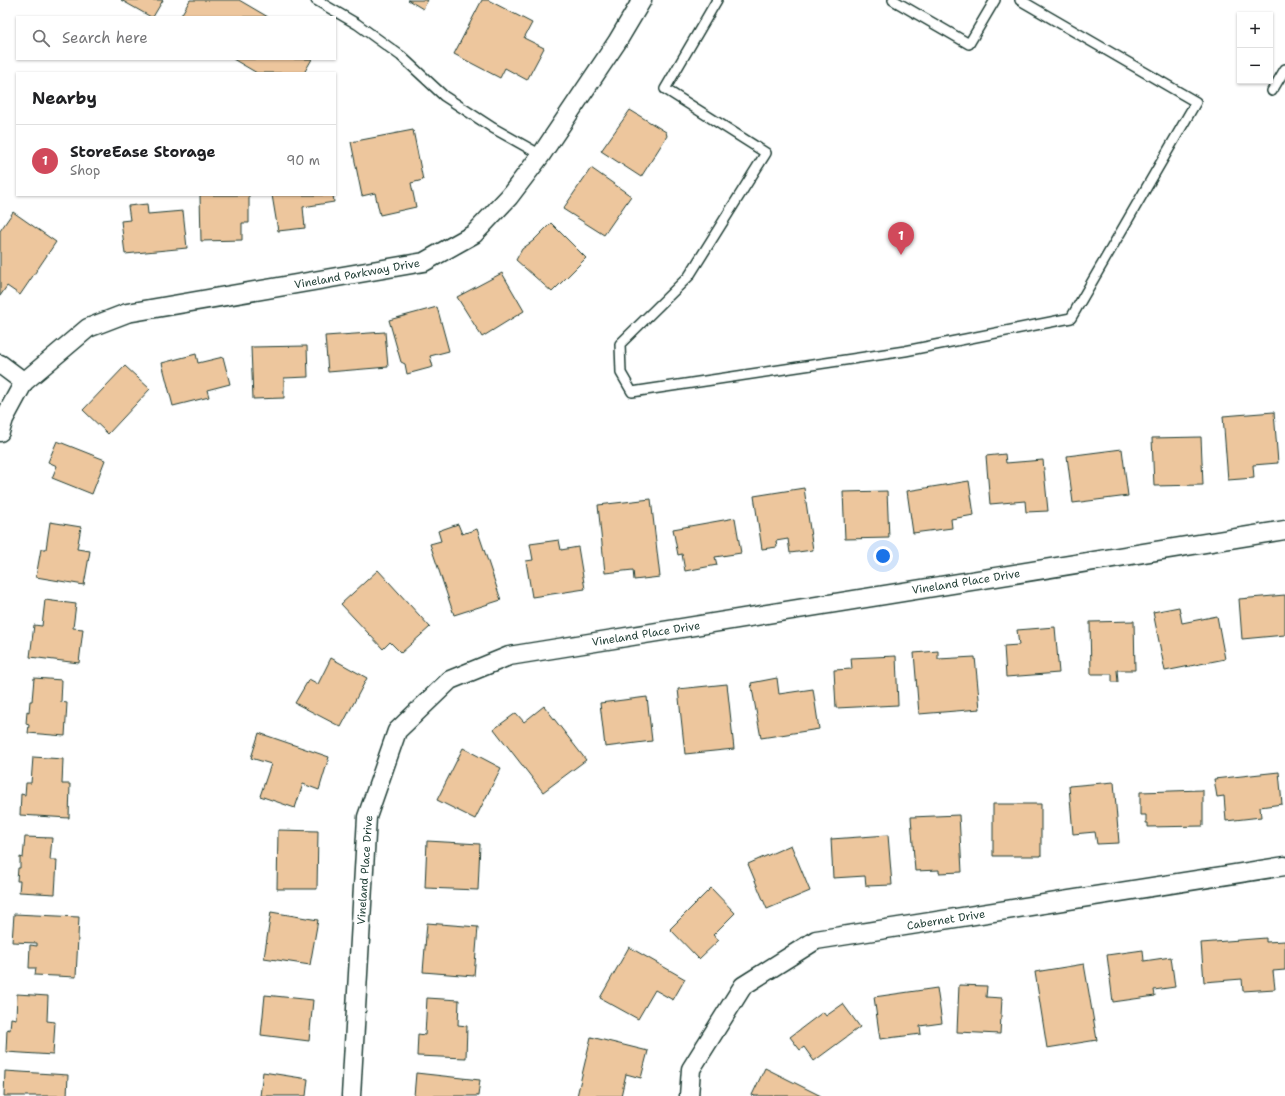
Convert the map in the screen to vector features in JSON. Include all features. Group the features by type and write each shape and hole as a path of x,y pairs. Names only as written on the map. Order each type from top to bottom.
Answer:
{"street":[{"name":"Vineland Parkway Drive","path":"0,432 4,419 24,382 88,328 127,312 424,262 474,234 509,197 541,155 617,42 642,0"},
{"path":"0,364 24,382"},
{"name":"Vineland Place Drive","path":"351,1096 367,817 396,731 450,680 509,656 1285,530"},
{"name":"Cabernet Drive","path":"690,1096 691,1069 743,986 816,940 1285,866"}],"lane":[{"path":"316,0 357,24 401,56 444,96 493,128 541,155"},
{"path":"717,0 664,89 766,153 689,276 620,344 621,373 632,392 904,351 1070,318 1196,102 1020,0"},
{"path":"893,0 969,44 995,0"},
{"path":"1272,91 1285,68"}],"building":[{"path":"121,0 163,0 154,16 149,16"},
{"path":"190,0 239,0 266,16 181,16"},
{"path":"408,0 428,0 423,9"},
{"path":"482,0 488,0 532,23 524,38 544,48 527,80 505,68 500,78 454,54"},
{"path":"235,60 311,60 305,72 255,72"},
{"path":"630,110 666,132 667,136 641,177 601,151"},
{"path":"413,130 423,180 411,183 416,207 380,215 375,193 362,196 351,142"},
{"path":"591,168 631,196 604,235 563,209"},
{"path":"200,196 249,196 249,223 242,223 242,240 201,241"},
{"path":"272,196 333,196 334,202 303,207 305,228 278,231"},
{"path":"147,204 148,214 183,211 187,248 125,254 121,221 130,220 128,206"},
{"path":"13,212 56,242 20,295 7,286 0,296 0,231"},
{"path":"551,223 586,258 552,292 516,260 522,249 533,241"},
{"path":"502,273 524,311 482,337 457,297"},
{"path":"437,307 449,351 430,356 433,367 407,374 405,364 401,362 389,320"},
{"path":"385,332 388,367 328,372 325,336"},
{"path":"307,346 308,377 284,378 284,398 253,399 251,347"},
{"path":"196,354 198,363 223,357 230,384 207,390 209,397 173,406 162,363"},
{"path":"125,366 150,389 108,434 83,410"},
{"path":"1274,412 1278,463 1253,465 1254,478 1228,480 1223,416"},
{"path":"1201,437 1203,485 1154,486 1152,438"},
{"path":"57,441 105,460 92,494 52,478 57,466 48,462"},
{"path":"1122,449 1128,496 1073,503 1067,456"},
{"path":"1005,454 1006,463 1043,460 1048,511 1026,512 1025,501 990,504 986,456"},
{"path":"969,481 974,515 951,519 952,528 913,533 907,491"},
{"path":"804,488 813,550 790,553 788,539 776,541 777,547 762,549 754,496"},
{"path":"887,491 889,538 845,539 843,492"},
{"path":"651,499 660,577 634,580 633,570 605,573 598,505"},
{"path":"735,518 741,553 715,557 717,565 685,571 682,554 678,555 673,529"},
{"path":"50,522 81,527 77,549 90,551 84,585 36,577 41,549 46,549"},
{"path":"458,524 462,534 477,529 501,600 454,615 430,544 441,541 438,531"},
{"path":"559,540 561,550 578,547 585,589 532,597 526,561 533,560 530,544"},
{"path":"378,570 430,627 401,653 390,642 383,649 341,604"},
{"path":"1285,595 1285,635 1242,639 1239,599"},
{"path":"45,600 76,604 73,628 83,629 79,663 30,657 34,625 42,626"},
{"path":"1179,607 1182,623 1217,616 1225,659 1165,671 1153,612"},
{"path":"1134,621 1135,670 1117,670 1118,682 1112,682 1112,674 1091,674 1090,622"},
{"path":"1055,627 1059,673 1006,677 1004,646 1019,645 1017,630"},
{"path":"938,651 938,659 975,657 980,709 919,714 914,653"},
{"path":"896,656 898,705 836,708 834,670 852,669 851,658"},
{"path":"331,658 367,678 341,727 295,703 309,679 318,684"},
{"path":"34,678 62,680 61,702 67,703 65,736 28,733 29,725 26,724 27,711 29,712 30,701 32,701"},
{"path":"777,678 779,694 813,689 819,729 761,738 751,683"},
{"path":"727,684 734,749 685,754 678,689"},
{"path":"647,697 652,741 605,747 600,703"},
{"path":"544,706 586,760 543,792 494,729 516,713 524,722"},
{"path":"259,733 329,757 319,790 303,784 295,808 260,796 271,764 251,758"},
{"path":"463,748 501,768 475,819 437,800"},
{"path":"33,757 63,759 62,784 70,784 69,818 20,815 21,794 25,795 26,783 31,783"},
{"path":"1279,772 1282,804 1260,807 1261,817 1226,821 1224,796 1217,797 1214,779"},
{"path":"1114,782 1119,843 1097,844 1095,832 1073,834 1069,786"},
{"path":"1203,790 1203,826 1148,827 1148,823 1146,823 1146,815 1140,815 1140,792"},
{"path":"993,804 1041,804 1041,856 993,856"},
{"path":"959,815 962,872 939,873 939,870 915,871 911,817"},
{"path":"278,830 318,831 317,889 277,889"},
{"path":"888,835 892,885 866,886 865,876 833,878 831,839"},
{"path":"25,837 52,838 50,860 57,860 55,894 19,892 20,881 17,881 18,868 20,868 20,857 23,858"},
{"path":"427,841 480,844 478,890 425,888"},
{"path":"791,845 810,891 767,909 748,864"},
{"path":"711,888 735,913 713,935 719,940 699,959 670,929"},
{"path":"271,912 318,920 310,965 264,958"},
{"path":"14,914 79,917 76,977 35,975 36,968 29,968 30,945 37,946 37,943 12,942"},
{"path":"427,923 478,927 474,976 423,972"},
{"path":"1266,938 1266,942 1285,941 1285,970 1273,971 1275,989 1243,991 1242,979 1204,982 1201,943"},
{"path":"629,947 685,979 673,1000 655,990 638,1019 600,998"},
{"path":"1143,950 1144,961 1171,957 1175,987 1154,990 1155,996 1113,1002 1107,955"},
{"path":"1084,964 1097,1040 1047,1048 1035,972"},
{"path":"959,985 987,986 986,997 1002,998 1000,1034 957,1032"},
{"path":"937,988 942,1023 920,1026 921,1034 880,1039 874,997"},
{"path":"17,994 48,996 47,1021 55,1022 53,1055 6,1052 7,1029 10,1030 11,1018 16,1019"},
{"path":"265,995 313,1000 309,1041 261,1035"},
{"path":"427,998 459,1000 458,1025 467,1026 466,1058 417,1056 418,1034 425,1035"},
{"path":"843,1004 860,1027 814,1061 804,1047 800,1050 790,1037 823,1012 826,1016"},
{"path":"591,1037 648,1051 641,1078 626,1074 621,1096 577,1096"},
{"path":"765,1068 821,1096 752,1095"},
{"path":"5,1071 68,1075 67,1096 4,1096"},
{"path":"263,1072 308,1079 306,1096 260,1096"},
{"path":"416,1073 480,1080 478,1096 414,1096"}],"place":[{"name":"StoreEase Storage","path":"901,255"}]}
